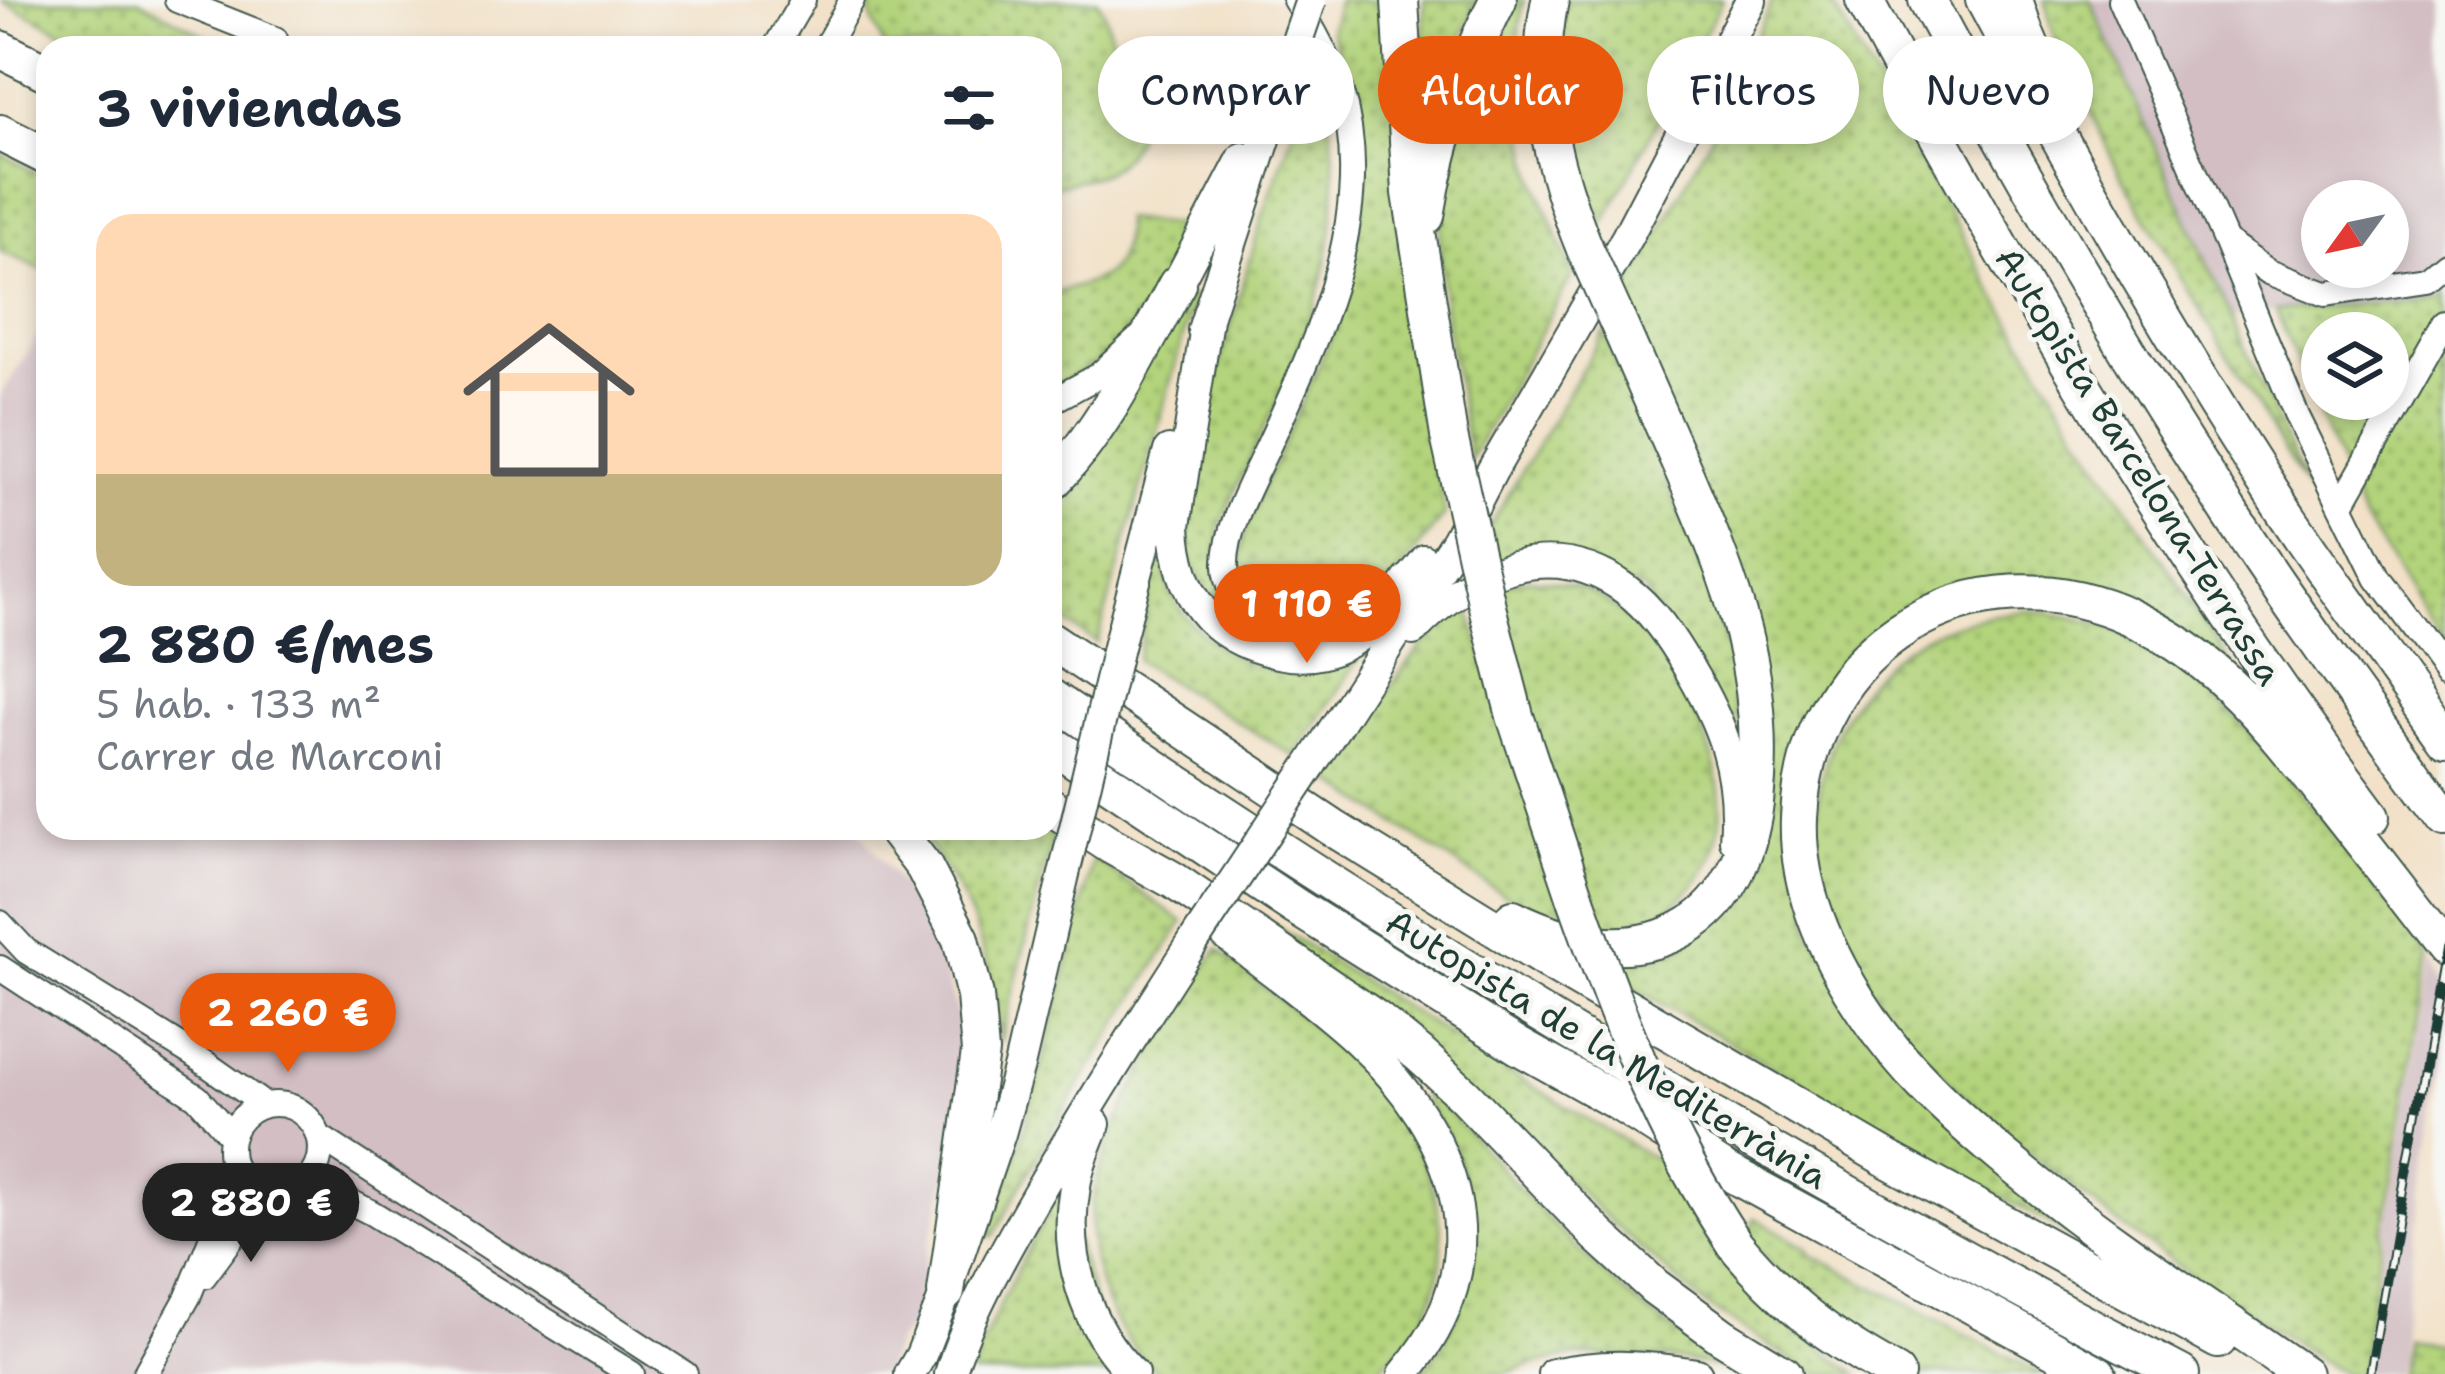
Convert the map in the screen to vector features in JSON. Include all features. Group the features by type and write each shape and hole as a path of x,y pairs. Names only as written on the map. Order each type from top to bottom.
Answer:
{"highway":[{"path":"1400,0 1411,193 1449,436 1515,716 1576,898 1624,1028 1674,1143 1734,1243 1804,1316 1846,1347 1896,1374"},
{"path":"1425,286 1426,216 1436,156 1454,97 1498,0"},
{"path":"1333,828 1538,930 1569,940 1630,945 1673,934 1706,912 1736,872 1753,820 1756,709 1742,623 1724,567 1558,178 1543,92 1542,55 1550,0"},
{"name":"Autopista Barcelona-Terrassa","path":"1864,0 2060,350 2438,922"},
{"name":"Autopista Barcelona-Terrassa","path":"1927,0 2041,205 2176,430 2300,616 2445,818"},
{"path":"1984,0 2162,315 2276,498 2445,736"},
{"path":"0,49 36,67"},
{"path":"0,106 36,124"},
{"path":"0,133 36,151"},
{"path":"1062,469 1110,403 1177,284"},
{"path":"2303,1374 2030,1180 1940,1101 1891,1048 1836,963 1814,913 1804,877 1799,819 1808,758 1840,687 1858,664 1904,629 1941,609 1980,597 2045,594 2074,598 2145,625 2234,686 2438,922"},
{"path":"1062,648 1333,828 1591,987 1868,1149 2285,1374"},
{"name":"Autopista de la Mediterrània","path":"1062,705 1536,1012 2038,1300 2182,1374"},
{"name":"Autopista de la Mediterrània","path":"1062,751 1520,1048 1618,1102 1721,1168 2098,1374"},
{"path":"1062,814 1173,880 1376,1019 1464,1095 1598,1235 1655,1287 1784,1374"},
{"path":"904,840 924,867 961,939 975,996 980,1052 946,1292"}],"main road":[{"path":"1299,36 1311,0"},
{"path":"950,1374 1010,1240 1120,1054 1456,541 1628,237 1751,0"},
{"path":"2017,0 2074,139 2162,315"},
{"path":"1177,284 1250,144"},
{"path":"910,1374 946,1292 1021,1062 1158,488 1262,144"},
{"path":"1208,313 1175,526 1180,566 1196,603 1243,644 1285,655 1322,654 1354,640 1386,612 1443,530 1492,471"},
{"path":"1368,678 1449,596 1496,571 1563,564 1606,577 1625,589 1661,625 1680,654 1714,715 1732,768 1737,793 1735,839 1722,887 1706,912"},
{"path":"1112,846 1357,1040 1395,1081 1433,1137 1457,1202 1459,1263 1453,1293 1440,1321 1404,1374"},
{"path":"1120,1054 1075,1184 1072,1243 1086,1304 1101,1334 1133,1374"},
{"path":"1553,1374 1626,1365 1697,1374"}],"street":[{"path":"176,0 266,36"},
{"path":"218,0 273,36"},
{"path":"782,36 803,0"},
{"path":"798,36 817,0"},
{"path":"832,36 852,0"},
{"path":"1295,0 1340,88 1352,186 1321,324 1237,517 1226,558 1228,578 1238,600 1257,620 1288,634 1327,634 1362,618 1390,597 1424,557"},
{"path":"2120,0 2297,416 2377,578 2445,669"},
{"path":"2225,241 2269,272 2326,294 2426,279 2445,263"},
{"path":"1062,396 1115,362 1147,328 1177,284"},
{"path":"2342,504 2445,322"},
{"path":"0,923 26,951 191,1053 263,1104"},
{"path":"0,968 196,1097 231,1136"},
{"path":"318,1136 316,1168 289,1192 259,1191 237,1174 231,1160 231,1136 247,1112 263,1104 289,1105 305,1115 318,1136 685,1374"},
{"path":"145,1374 188,1297 237,1174"},
{"path":"304,1183 372,1213 632,1374"},
{"path":"188,1297 239,1229 275,1194"}],"shaded area":[{"path":"2090,0 2445,0 2445,294 2229,317"},
{"path":"36,338 36,840 866,840 929,920 960,1022 956,1146 913,1322 896,1343 883,1374 0,1374 0,397"},
{"path":"2430,958 2445,978 2445,1060 2393,1374 2362,1374 2427,990"}],"green space":[{"path":"0,0 139,0 206,36 71,36"},
{"path":"871,0 1098,0 1111,36 1098,36 1098,144 1132,144 1113,167 1062,184 1062,36 879,36"},
{"path":"1338,0 1386,0 1389,36 1378,36 1378,144 1399,144 1418,345 1445,514 1391,582 1369,600 1321,624 1303,627 1272,616 1248,595 1240,564 1254,509 1336,327 1358,230 1364,172 1362,129 1354,101 1354,36 1332,36"},
{"path":"1424,0 1477,0 1462,36 1424,36"},
{"path":"1514,0 1524,0 1519,36 1498,36"},
{"path":"1561,0 1722,0 1703,36 1647,36 1647,141 1599,232 1572,144 1623,144 1623,36 1559,36"},
{"path":"1773,0 1831,0 1851,36 1757,36"},
{"path":"2044,0 2090,0 2309,494 2120,174 2093,118 2093,36 2055,36"},
{"path":"1859,50 1883,93 1883,144 1911,144 2080,435 2232,665 2065,582 2011,577 1939,593 1889,618 1847,655 1813,702 1809,931 2071,1231 2069,1235 1622,981 1615,962 1656,958 1683,947 1771,777 1622,302 1707,144 1859,144"},
{"path":"1289,144 1332,144 1335,186 1330,240 1318,292 1301,344 1220,527 1216,555 1292,648 1220,618 1185,550 1199,435"},
{"path":"1451,144 1528,144 1543,202 1573,274 1470,459 1445,315 1441,167"},
{"path":"0,153 36,172 36,267 0,251"},
{"path":"1124,219 1189,227 1127,332 1099,360 1062,381 1062,291 1106,274 1120,254"},
{"path":"2445,294 2445,638 2362,518 2321,420 2409,420 2409,312 2301,312 2301,372 2275,310"},
{"path":"1186,296 1194,298 1097,643 1062,619 1062,490"},
{"path":"1604,332 1708,581 1732,668 1738,742 1643,589 1492,560 1486,533"},
{"path":"1160,549 1170,590 1181,611 1237,658 1255,666 1295,671 1358,660 1294,756 1137,661"},
{"path":"1529,579 1592,593 1638,630 1678,683 1707,743 1720,801 1714,847 1692,887 1651,917 1601,926 1537,741 1498,586"},
{"path":"1467,603 1566,920 1504,895 1328,779 1409,663"},
{"path":"2029,611 2080,619 2129,635 2183,669 2249,731 2288,776 2427,954 2359,1374 2344,1374 2199,1281 2010,1136 1910,1038 1868,983 1836,925 1818,862 1818,797 1839,728 1855,699 1873,676 1916,641 1967,621"},
{"path":"924,840 1052,840 1000,1043 985,955 964,902"},
{"path":"1093,858 1183,922 1060,1117 993,1237 986,1234 1016,1158"},
{"path":"1245,907 1661,1163 1697,1224 1763,1305 1858,1374 1815,1374 1703,1303 1561,1173 1240,915"},
{"path":"1218,949 1371,1083 1414,1144 1429,1178 1442,1248 1437,1284 1423,1317 1400,1349 1373,1374 1161,1374 1125,1336 1102,1289 1091,1237 1096,1185 1105,1156 1147,1062"},
{"path":"1429,1091 1578,1250 1632,1299 1716,1360 1715,1366 1670,1358 1576,1355 1504,1374 1420,1374 1442,1346 1456,1315 1468,1196 1457,1154 1423,1096"},
{"path":"1056,1196 1063,1198 1116,1374 971,1374 1012,1280"},
{"path":"1755,1218 1806,1247 1811,1255 2043,1374 1918,1374 1879,1354 1827,1321 1745,1238"},
{"path":"2403,1335 2445,1344 2445,1374 2396,1374"}],"railway":[{"path":"2371,1374 2445,950"}]}
